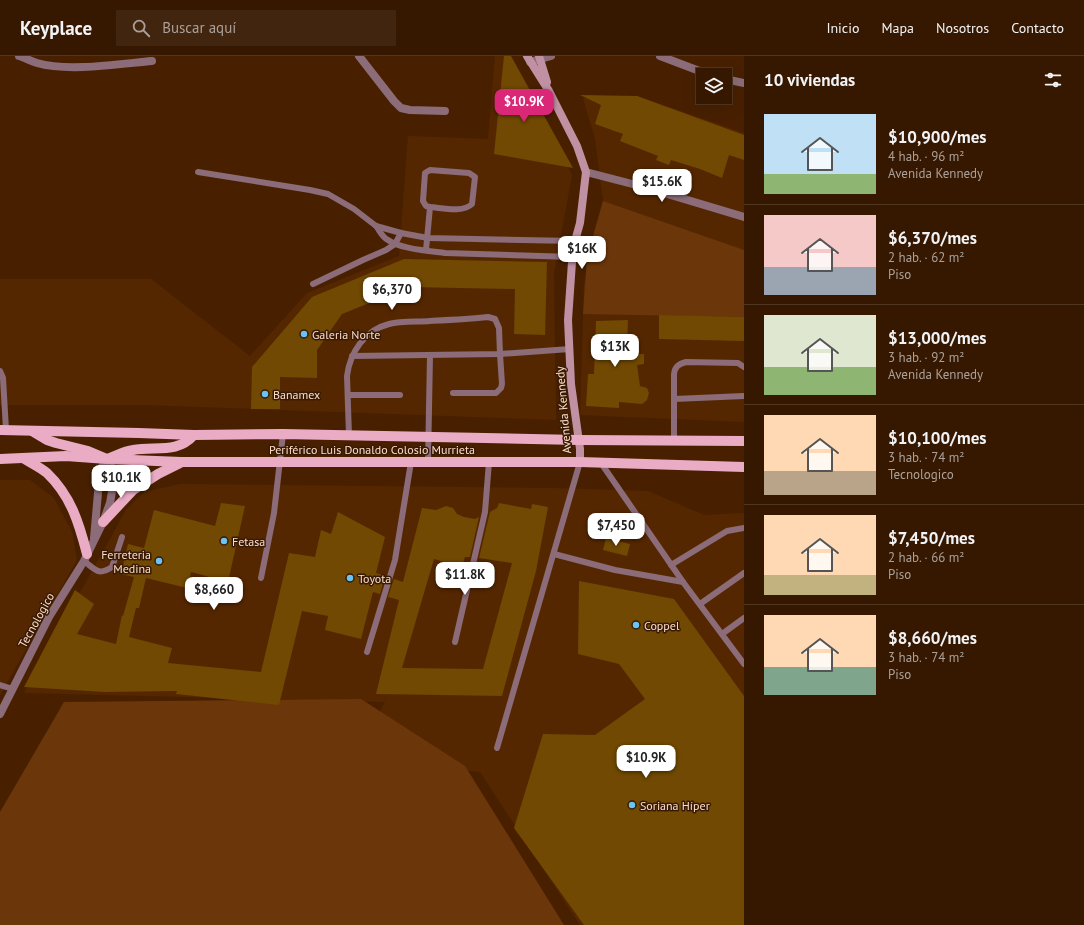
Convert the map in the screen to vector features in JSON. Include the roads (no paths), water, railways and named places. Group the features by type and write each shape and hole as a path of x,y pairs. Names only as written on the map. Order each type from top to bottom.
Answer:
{"main road":[{"name":"Periférico Luis Donaldo Colosio Murrieta","path":"3,430 194,435 283,434 578,440 744,441"},
{"path":"30,430 47,440 88,451 107,459 133,450 177,446 188,442 194,435"},
{"name":"Periférico Luis Donaldo Colosio Murrieta","path":"0,459 66,456 182,462 580,462 744,467"},
{"path":"23,458 46,472 68,499 79,525 85,557"},
{"path":"103,522 133,490 158,474 182,462"}],"street":[{"path":"19,56 38,63 61,66 85,66 152,61"},
{"path":"358,56 401,108 410,110 445,111"},
{"path":"528,59 551,56"},
{"path":"660,56 696,70"},
{"name":"Avenida Kennedy","path":"540,58 549,91"},
{"name":"Avenida Kennedy","path":"528,59 549,91 577,146 586,172 580,223 575,241 573,257 568,320 571,384 580,462"},
{"path":"732,80 744,83"},
{"path":"586,172 644,187 744,217"},
{"name":"Tecnologico","path":"0,714 49,617 85,557 103,522 110,503 114,480 112,466 107,459 99,474 94,538"}],"lane":[{"path":"427,171 469,173 474,177 472,204 469,207 463,209 430,208 426,206 423,201 425,174 427,171"},
{"path":"198,172 328,194 354,209 376,226 381,234 395,244 445,253 573,257"},
{"path":"426,250 430,208"},
{"path":"376,226 428,238 575,241"},
{"path":"313,284 386,250 395,244 401,233"},
{"path":"349,436 348,366 355,348 362,340 373,331 389,324 488,318 495,319 499,328 502,384 499,391 496,393 453,393"},
{"path":"352,356 500,354 570,350"},
{"path":"428,462 430,355"},
{"path":"674,440 674,370 679,364 686,362 738,363 744,367"},
{"path":"0,371 3,378 3,430"},
{"path":"348,395 400,395"},
{"path":"674,399 744,396"},
{"path":"261,578 274,513 283,434"},
{"path":"367,652 395,560 411,462"},
{"path":"454,642 485,512 489,462"},
{"name":"Avenida Kennedy","path":"497,748 580,462"},
{"path":"601,463 683,582 743,660"},
{"path":"672,565 727,531 744,528"},
{"path":"85,557 97,571 105,571 112,567 122,537"},
{"path":"554,554 615,570 683,582"},
{"path":"700,604 744,573"},
{"path":"722,634 744,618"},
{"path":"0,685 13,689"}],"place":[{"name":"Galeria Norte","path":"304,334"},
{"name":"Banamex","path":"265,394"},
{"name":"Fetasa","path":"224,541"},
{"name":"Ferreteria Medina","path":"159,561"},
{"name":"Toyota","path":"350,578"},
{"name":"Coppel","path":"636,625"},
{"name":"Soriana Híper","path":"632,805"}]}
